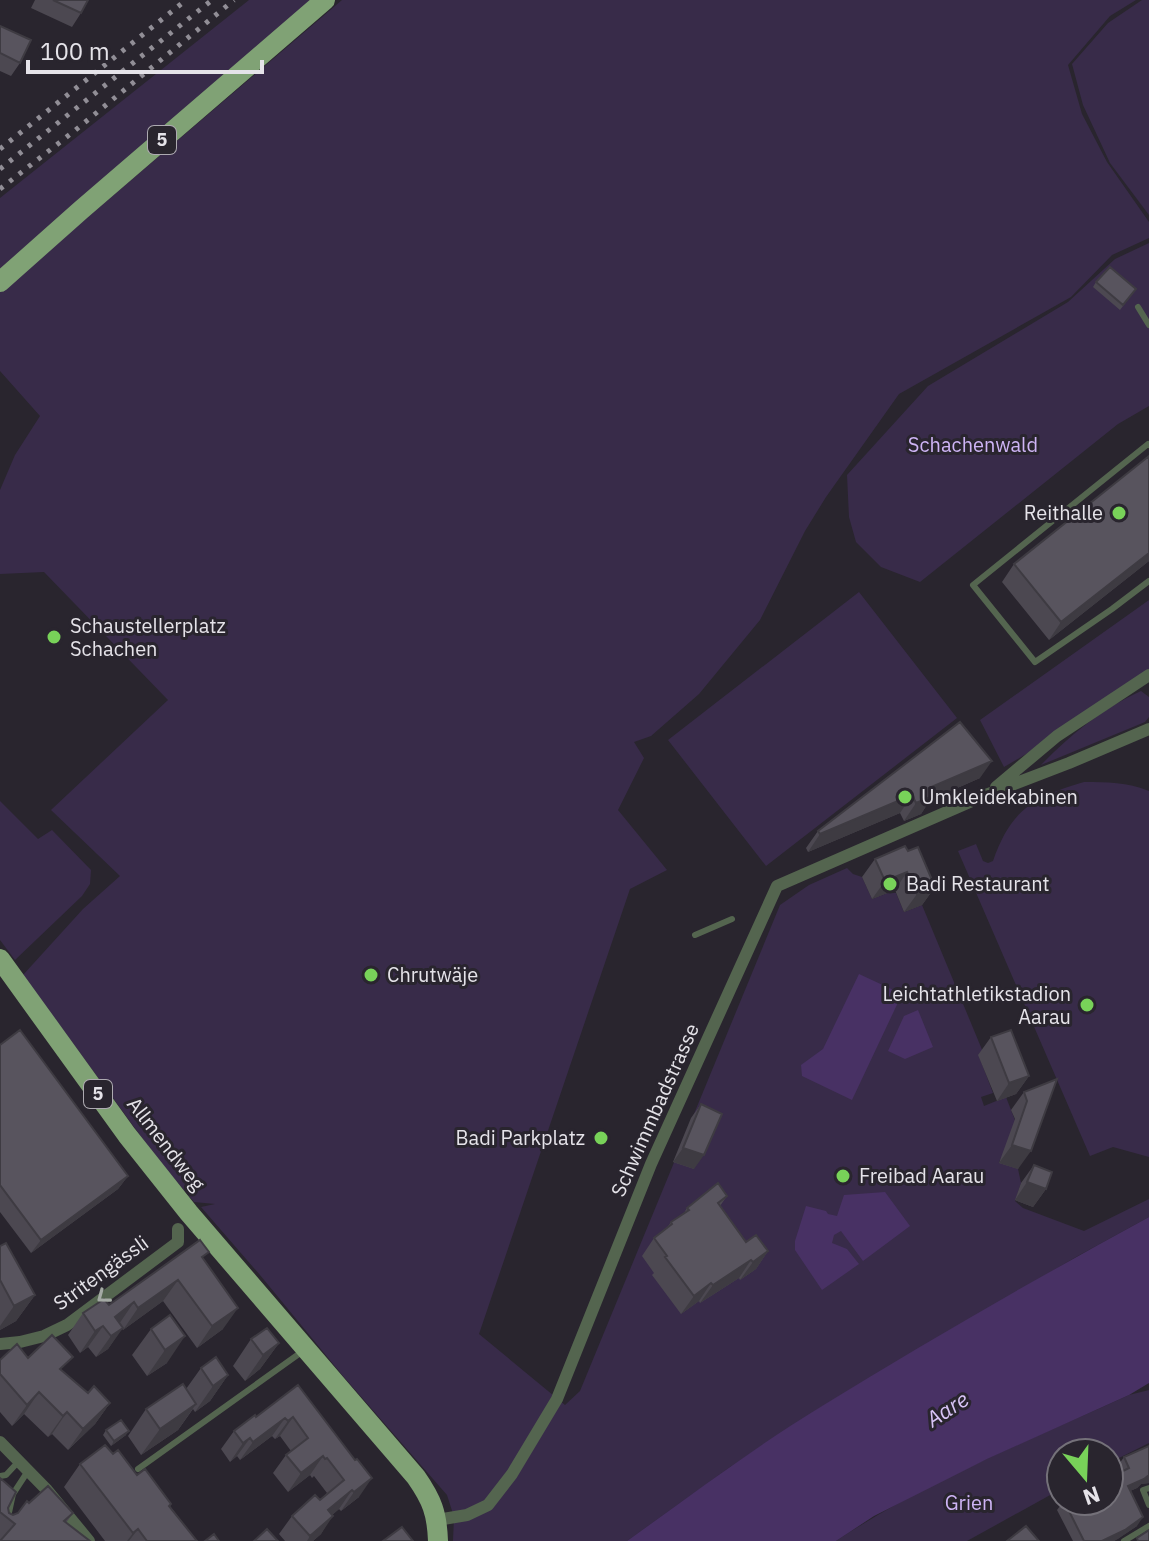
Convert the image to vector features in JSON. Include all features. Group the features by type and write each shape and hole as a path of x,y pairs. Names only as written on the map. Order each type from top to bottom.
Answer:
{"main road":[{"name":"5","path":"0,282 325,0"},
{"name":"Allmendweg","path":"0,959 127,1135 199,1225 416,1477 427,1492 437,1531"}],"street":[{"name":"Schwimmbadstrasse","path":"988,794 1057,736 1149,675"},
{"name":"Schwimmbadstrasse","path":"437,1531 488,1505 512,1474 557,1399 651,1164 777,886 988,794 1149,729"},
{"name":"Stritengässli","path":"0,1344 44,1336 67,1325 178,1236 199,1225"},
{"path":"0,1442 89,1541"}],"lane":[{"path":"1138,307 1149,325"},
{"path":"1149,445 973,585 1035,662 1149,581"},
{"path":"695,935 732,919"},
{"path":"138,1469 306,1349"},
{"path":"0,1476 24,1466"},
{"path":"0,1528 8,1517 24,1466"},
{"path":"1149,1488 1143,1490 1149,1505"},
{"path":"1124,1541 1149,1526"}],"green space":[{"path":"249,0 314,0 0,271 0,198"},
{"path":"342,0 1136,0 1110,16 1068,65 1082,114 1107,162 1149,222 1149,238 1112,255 1071,297 899,394 805,531 760,620 699,694 651,736 634,742 644,758 618,810 667,870 630,889 479,1334 565,1405 580,1391 780,905 809,885 847,868 862,877 872,899 890,892 896,893 904,912 922,905 983,1052 979,1056 993,1093 981,1097 984,1106 1006,1097 1018,1128 999,1162 1018,1169 1021,1183 1015,1201 1023,1208 1084,1231 1149,1199 1149,1217 821,1407 627,1541 453,1541 454,1517 447,1495 201,1207 215,1204 194,1202 156,1157 23,975 83,909 120,876 51,810 168,700 44,572 0,574 0,490 15,455 40,416 0,371 0,292"},
{"path":"1142,0 1149,0 1149,215 1110,163 1083,105 1072,64 1108,23"},
{"name":"Schachenwald","path":"1149,243 1149,406 1118,424 920,582 881,567 856,542 849,517 847,475 928,386 1068,302 1115,259"},
{"path":"859,592 957,718 766,866 668,740"},
{"path":"1149,600 1149,669 1057,736 1004,767 980,720"},
{"path":"1141,691 1149,697 1149,717 1145,722 1041,765 1088,723"},
{"name":"Leichtathletikstadion Aarau","path":"1084,782 1125,784 1149,791 1149,1157 1113,1147 1090,1156 958,851 976,844 983,861 993,861 1008,829 1026,808 1051,794"},
{"path":"0,801 38,839 52,830 91,870 90,884 82,896 15,960 0,940"},
{"name":"Grien","path":"1149,1390 1149,1443 1125,1455 1125,1437 1045,1437 1045,1498 967,1541 836,1541 906,1499 980,1462 1129,1395"}],"water":[{"path":"859,974 902,994 852,1100 802,1076 801,1065 823,1049"},
{"path":"918,1010 933,1047 905,1059 888,1051 904,1016"},
{"path":"885,1192 910,1226 863,1261 841,1231 834,1235 832,1243 847,1249 859,1264 822,1290 795,1250 806,1206 837,1216 844,1195"},
{"name":"Aare","path":"1149,1217 1149,1383 874,1516 836,1541 627,1541 822,1406 984,1309"}],"building":[{"path":"53,0 88,0 81,13"},
{"path":"0,26 31,40 20,63 0,53"},
{"path":"1110,267 1136,289 1123,305 1096,282"},
{"name":"Reithalle","path":"1149,456 1149,553 1061,622 1014,564"},
{"name":"Umkleidekabinen","path":"960,722 992,761 929,788 933,796 916,803 912,795 820,834 818,831"},
{"path":"905,846 908,851 918,847 935,887 917,894 907,872 885,881 875,859"},
{"path":"20,1030 128,1176 41,1240 0,1185 0,1045"},
{"path":"1011,1030 1029,1076 1009,1083 991,1037"},
{"path":"1057,1079 1031,1151 1012,1145 1027,1101 1024,1092"},
{"path":"701,1104 722,1114 704,1155 683,1148"},
{"path":"1034,1165 1052,1172 1046,1189 1027,1182"},
{"path":"718,1183 727,1196 718,1203 746,1242 756,1235 768,1251 694,1296 654,1238"},
{"path":"200,1240 209,1252 202,1257 238,1308 212,1326 178,1280 138,1308 134,1302 115,1317 123,1328 111,1336 103,1326 95,1331 83,1313 104,1299 109,1305"},
{"path":"6,1243 35,1295 14,1306 0,1280 0,1246"},
{"path":"170,1315 185,1336 165,1350 151,1329"},
{"path":"267,1328 279,1343 263,1355 251,1339"},
{"path":"52,1335 73,1357 60,1369 88,1393 94,1386 110,1403 83,1429 67,1412 63,1416 39,1392 27,1405 0,1374 0,1360 17,1344 28,1358"},
{"path":"216,1357 228,1375 213,1386 201,1368"},
{"path":"183,1384 196,1404 160,1429 146,1409"},
{"path":"298,1385 372,1478 328,1510 333,1516 310,1536 292,1516 315,1495 320,1500 344,1480 323,1456 301,1473 286,1455 308,1438 293,1417 288,1421 285,1418 253,1442 250,1438 243,1443 234,1431"},
{"path":"121,1420 129,1431 114,1441 106,1430"},
{"path":"105,1445 113,1454 118,1450 137,1475 145,1469 197,1541 147,1541 138,1529 133,1533 80,1464"},
{"path":"1149,1446 1149,1475 1128,1486 1143,1517 1102,1541 1084,1541 1072,1517 1125,1517 1125,1470 1129,1468 1125,1457"},
{"path":"0,1478 16,1492 8,1508 9,1513 18,1513 27,1501 29,1503 48,1486 73,1513 64,1521 90,1541 0,1541 15,1524 0,1512"},
{"path":"1026,1526 1039,1541 1007,1541"},
{"path":"402,1527 413,1541 383,1541"},
{"path":"267,1529 278,1541 254,1541"},
{"path":"1149,1530 1149,1541 1138,1541 1137,1538"},
{"path":"214,1534 219,1541 205,1541"}],"railway":[{"path":"0,149 186,0"},
{"path":"0,169 212,0"},
{"path":"0,189 234,0"}],"place":[{"name":"Reithalle","path":"1119,513"},
{"name":"Schaustellerplatz Schachen","path":"54,637"},
{"name":"Umkleidekabinen","path":"905,797"},
{"name":"Badi Restaurant","path":"890,884"},
{"name":"Chrutwäje","path":"371,975"},
{"name":"Leichtathletikstadion Aarau","path":"1087,1005"},
{"name":"Badi Parkplatz","path":"601,1138"},
{"name":"Freibad Aarau","path":"843,1176"}]}
